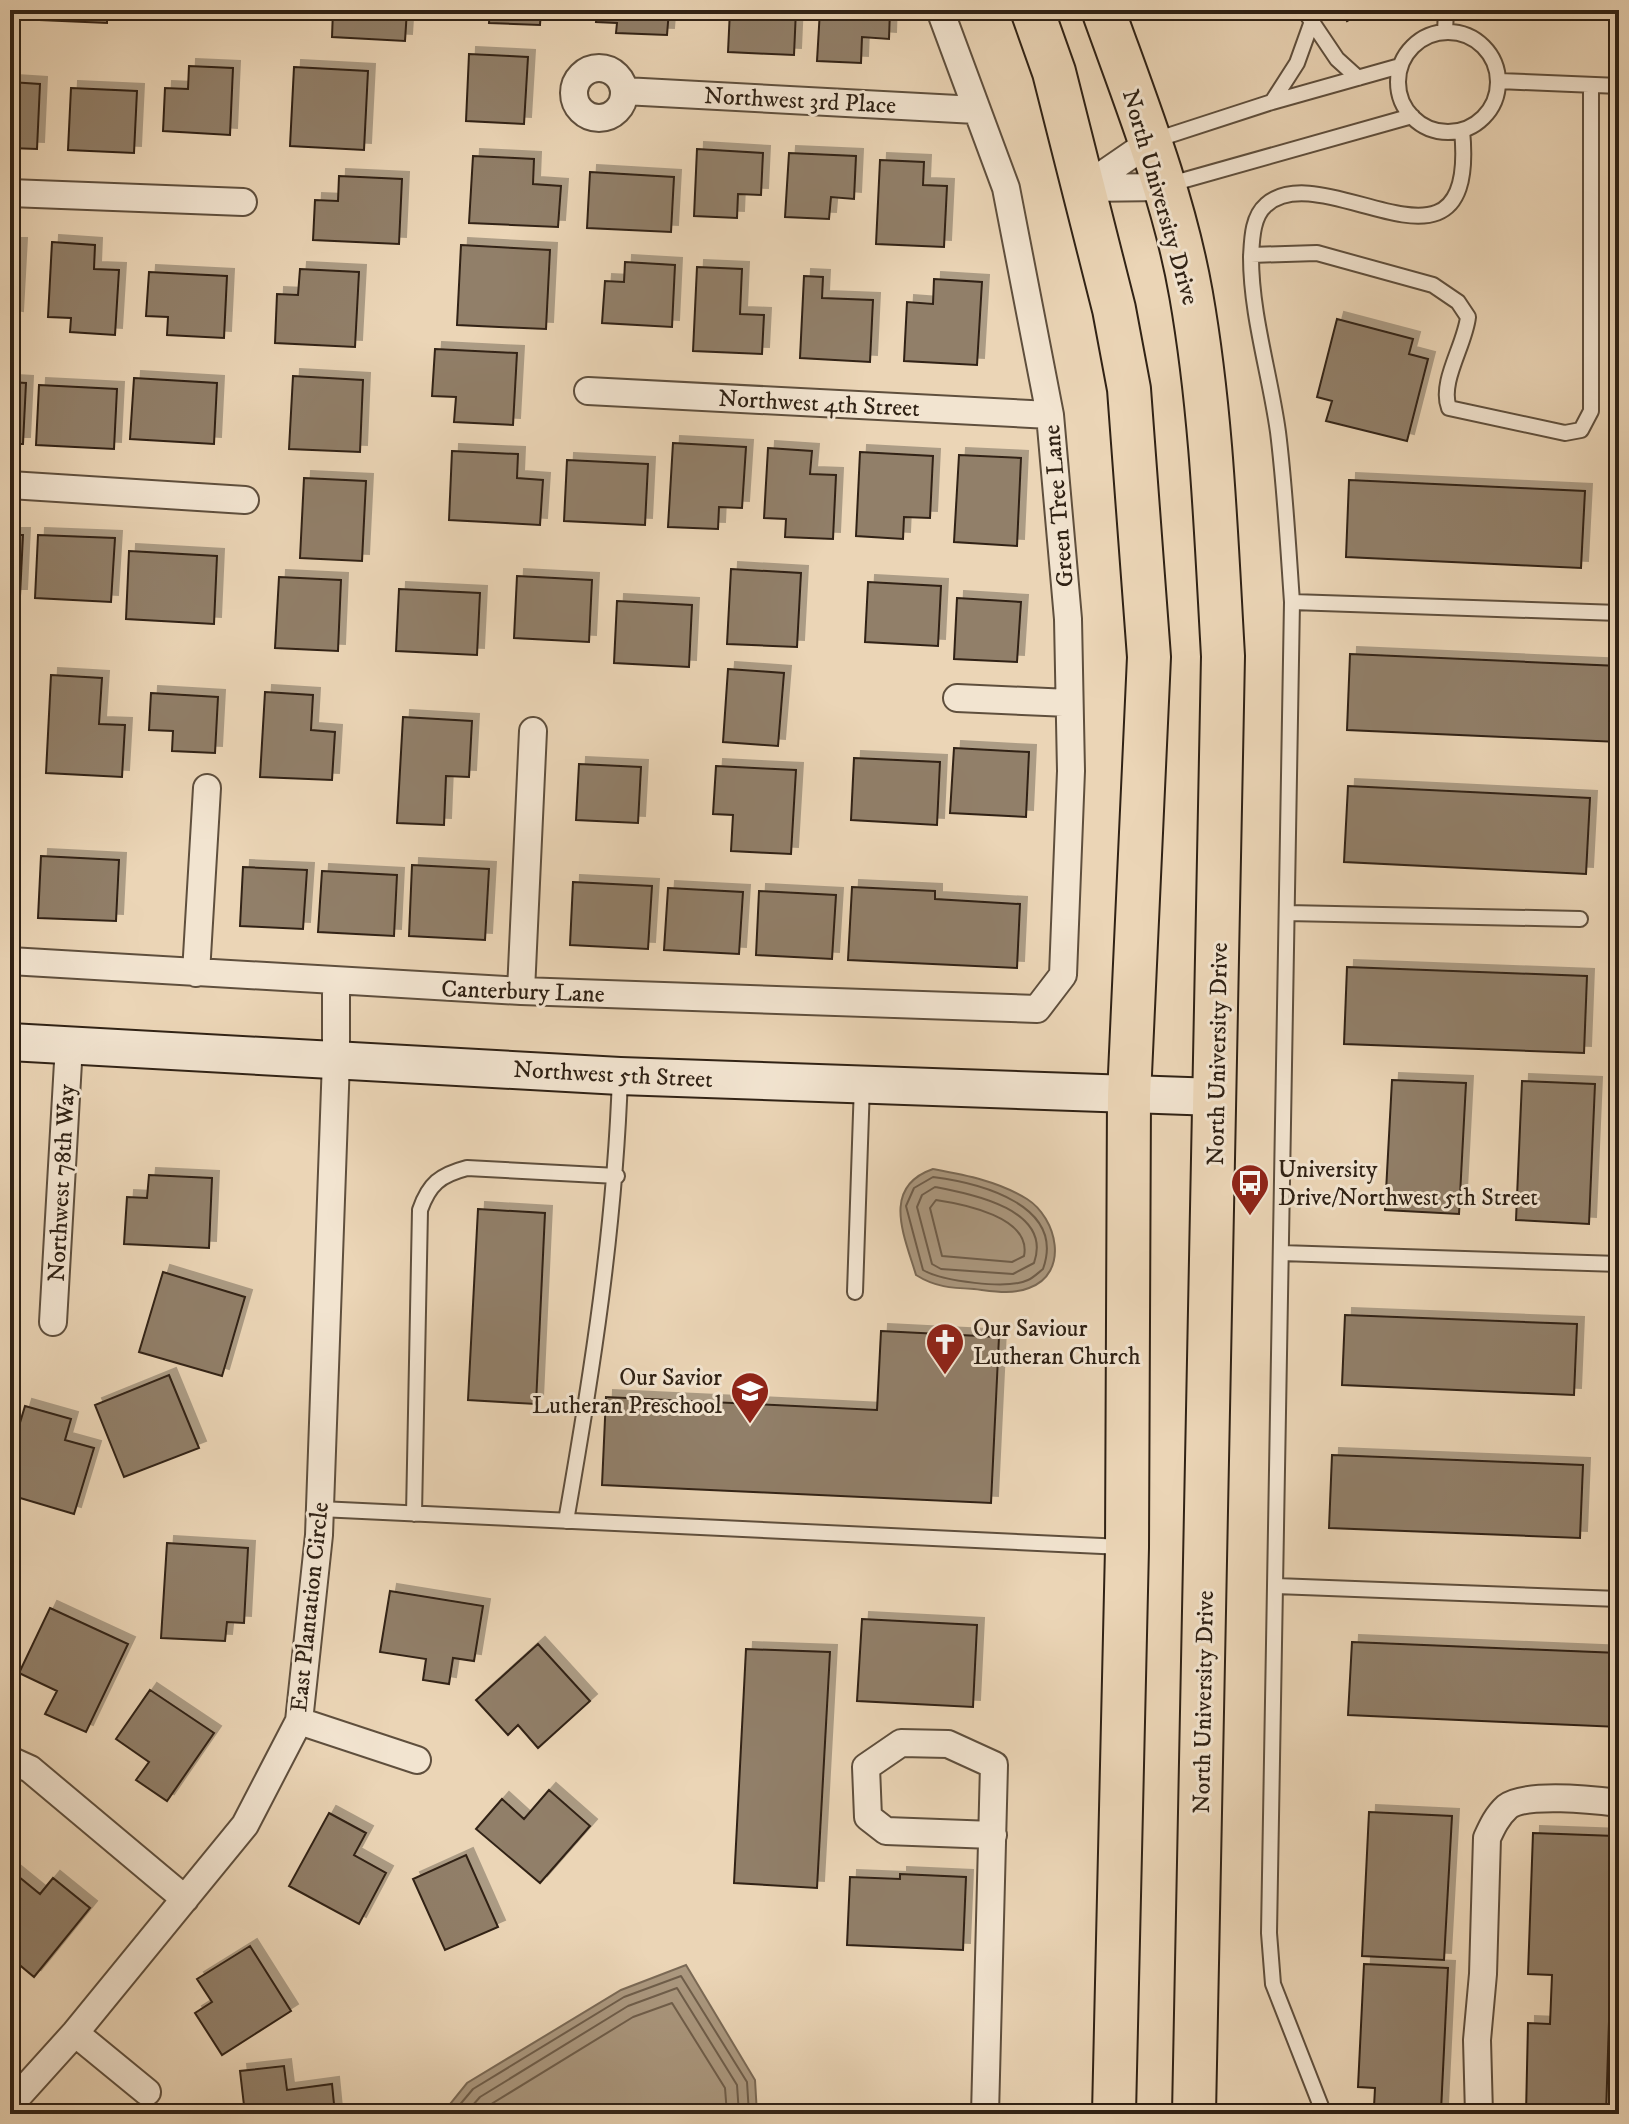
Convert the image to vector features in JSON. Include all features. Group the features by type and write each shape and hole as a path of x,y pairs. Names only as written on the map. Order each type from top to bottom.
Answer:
{"main road":[{"path":"1032,10 1054,72 1114,309 1129,389 1149,657 1129,1096 1127,1548 1114,2114"},
{"name":"North University Drive","path":"1103,10 1150,142 1191,291 1209,417 1223,656 1194,2114"}],"street":[{"name":"Green Tree Lane","path":"940,10 1006,188 1050,415 1068,619 1069,703 1063,975 1037,1009"},
{"name":"Northwest 3rd Place","path":"624,91 976,110"},
{"path":"1083,188 1150,142"},
{"path":"1083,188 1163,187"},
{"path":"10,193 243,202"},
{"name":"Northwest 4th Street","path":"588,391 1050,415"},
{"path":"10,485 245,500"},
{"path":"957,698 1069,703"},
{"path":"521,991 533,731"},
{"path":"196,973 207,788"},
{"name":"Canterbury Lane","path":"10,961 521,991 1037,1009"},
{"name":"East Plantation Circle","path":"10,2105 75,2033 245,1825 299,1721 320,1509 336,982"},
{"name":"Northwest 5th Street","path":"10,1042 620,1076 1216,1097"},
{"name":"Northwest 78th Way","path":"53,1322 69,1045"},
{"path":"299,1721 417,1760"},
{"path":"985,2114 993,1835 994,1765 948,1744 901,1743 866,1767 868,1817 886,1831 993,1835"},
{"path":"10,1760 30,1769 185,1899"},
{"path":"1479,2114 1477,2040 1483,1974 1487,1838 1495,1819 1510,1805 1534,1799 1619,1803"},
{"path":"75,2033 147,2092"}],"lane":[{"path":"1304,10 1337,59 1358,78"},
{"path":"1445,32 1446,10"},
{"path":"1272,102 1297,63 1311,24"},
{"path":"1445,32 1458,32 1482,45 1497,67 1499,81 1489,112 1477,123 1462,130 1435,130 1412,116 1399,92 1400,66 1417,42 1445,32"},
{"path":"1150,142 1272,102 1400,66"},
{"path":"1499,81 1619,86"},
{"path":"1251,255 1317,253 1433,285 1458,302 1468,317 1466,335 1444,396 1449,408 1565,433 1581,430 1591,411 1591,86"},
{"path":"1163,187 1412,116"},
{"path":"1324,2114 1273,1984 1269,1933 1292,602 1278,432 1251,255 1254,223 1266,205 1283,197 1306,195 1411,216 1435,213 1454,199 1464,177 1462,130"},
{"path":"1292,602 1619,613"},
{"path":"1287,913 1580,919"},
{"path":"566,1521 595,1351 617,1176 620,1076"},
{"path":"855,1292 862,1083"},
{"path":"414,1514 420,1210 428,1186 449,1173 467,1168 617,1176"},
{"path":"1281,1253 1619,1264"},
{"path":"320,1509 1127,1548"},
{"path":"1276,1586 1619,1599"}],"shaded area":[{"path":"1615,874 1619,874 1619,976 1614,976"}],"water":[{"path":"933,1169 993,1183 1027,1199 1037,1208 1046,1219 1055,1245 1050,1270 1042,1281 1022,1290 1002,1292 944,1286 916,1275 902,1229 902,1200 917,1177"},
{"path":"686,1965 755,2080 757,2114 442,2114 467,2083 621,1990"}],"building":[{"path":"40,10 107,10 107,23 40,20"},
{"path":"333,10 407,10 405,41 332,37"},
{"path":"490,10 541,10 540,25 489,23"},
{"path":"597,10 669,10 667,35 616,33 617,23 596,22"},
{"path":"730,10 796,10 794,55 728,52"},
{"path":"820,10 890,10 889,39 862,37 861,63 817,61"},
{"path":"1341,10 1366,10 1347,21"},
{"path":"469,54 528,57 524,124 466,121"},
{"path":"189,66 233,68 230,135 163,131 165,88 188,89"},
{"path":"294,67 368,71 364,150 290,146"},
{"path":"10,82 40,84 37,149 10,148"},
{"path":"71,88 137,91 134,153 68,150"},
{"path":"697,149 763,153 761,195 738,194 737,218 694,216"},
{"path":"789,153 856,156 854,199 831,197 829,219 785,217"},
{"path":"473,156 534,159 533,184 561,186 558,227 469,223"},
{"path":"880,160 924,162 923,185 947,186 944,247 876,244"},
{"path":"590,172 674,177 671,232 587,228"},
{"path":"339,176 402,179 399,244 313,240 315,200 338,201"},
{"path":"52,242 95,245 94,269 119,270 115,335 70,332 71,318 48,317"},
{"path":"10,245 20,245 16,318 10,317"},
{"path":"461,245 550,250 546,329 457,325"},
{"path":"625,262 675,265 672,327 602,323 605,281 624,282"},
{"path":"697,267 742,269 740,314 764,315 762,354 693,351"},
{"path":"300,269 359,272 355,347 275,343 277,294 298,295"},
{"path":"149,272 227,276 224,338 167,335 168,317 146,316"},
{"path":"804,276 823,277 822,298 873,300 870,362 800,358"},
{"path":"934,279 982,282 977,365 904,361 907,302 933,304"},
{"path":"1337,319 1413,339 1409,354 1428,359 1407,441 1326,421 1332,401 1317,397"},
{"path":"435,349 517,353 513,425 454,422 456,397 432,396"},
{"path":"293,376 363,380 360,452 289,449"},
{"path":"134,378 217,383 214,444 130,439"},
{"path":"10,382 26,383 23,444 10,444"},
{"path":"39,385 117,389 114,449 36,445"},
{"path":"673,443 746,447 742,508 719,507 718,529 668,527"},
{"path":"768,448 812,451 810,474 836,475 833,539 785,537 786,519 764,518"},
{"path":"452,451 518,454 517,478 543,480 540,525 449,520"},
{"path":"860,452 933,456 930,518 904,517 903,539 856,536"},
{"path":"959,455 1021,458 1017,546 954,542"},
{"path":"567,460 648,464 645,525 564,521"},
{"path":"304,478 366,481 362,561 300,558"},
{"path":"1349,480 1585,491 1581,568 1346,557"},
{"path":"10,535 23,535 20,596 10,596"},
{"path":"38,535 115,538 111,602 35,598"},
{"path":"129,551 217,556 214,624 126,619"},
{"path":"731,569 801,573 797,647 727,644"},
{"path":"517,576 592,580 589,642 514,638"},
{"path":"279,577 341,580 338,651 275,648"},
{"path":"868,582 941,586 938,646 865,642"},
{"path":"399,589 480,593 477,655 396,651"},
{"path":"957,598 1021,602 1017,662 954,659"},
{"path":"617,601 692,605 689,667 614,663"},
{"path":"1350,654 1619,666 1619,742 1347,730"},
{"path":"728,669 784,673 778,746 723,742"},
{"path":"51,675 102,678 99,724 125,725 122,777 46,773"},
{"path":"265,692 313,695 311,730 335,732 332,780 260,777"},
{"path":"151,693 218,697 215,753 172,751 173,731 149,730"},
{"path":"403,717 472,721 469,777 446,776 444,825 397,823"},
{"path":"954,748 1029,752 1026,817 950,813"},
{"path":"854,758 940,762 937,825 851,820"},
{"path":"579,764 641,767 638,823 576,820"},
{"path":"716,766 796,770 791,854 731,851 733,815 713,814"},
{"path":"1348,786 1590,798 1586,874 1344,862"},
{"path":"41,856 119,860 116,921 38,918"},
{"path":"412,865 489,869 485,940 409,936"},
{"path":"243,867 307,870 303,929 240,926"},
{"path":"322,871 397,875 394,936 318,932"},
{"path":"573,882 652,886 648,949 570,945"},
{"path":"852,887 935,891 935,899 1020,904 1017,968 848,960"},
{"path":"668,888 743,892 739,954 664,950"},
{"path":"759,891 836,895 832,959 756,955"},
{"path":"1347,967 1587,976 1584,1053 1344,1044"},
{"path":"1392,1080 1466,1083 1459,1214 1385,1210"},
{"path":"1522,1081 1595,1084 1589,1224 1516,1220"},
{"path":"149,1175 212,1178 209,1248 124,1244 127,1197 147,1198"},
{"path":"478,1209 545,1213 536,1404 468,1400"},
{"path":"163,1272 245,1297 222,1376 139,1352"},
{"path":"1345,1315 1577,1324 1574,1395 1342,1385"},
{"path":"881,1331 999,1337 991,1503 602,1485 606,1397 877,1410"},
{"path":"169,1375 199,1448 124,1477 95,1405"},
{"path":"25,1406 71,1419 65,1440 94,1448 74,1514 10,1495 10,1445 13,1446"},
{"path":"1332,1455 1583,1465 1580,1538 1329,1528"},
{"path":"167,1543 248,1548 244,1623 227,1622 225,1641 161,1638"},
{"path":"390,1591 483,1606 474,1661 453,1658 449,1684 423,1680 426,1659 380,1652"},
{"path":"50,1608 128,1644 86,1732 45,1714 57,1691 19,1673"},
{"path":"862,1619 977,1625 973,1707 857,1701"},
{"path":"1352,1642 1619,1653 1619,1727 1348,1715"},
{"path":"538,1644 590,1701 538,1748 518,1725 508,1735 476,1700"},
{"path":"746,1649 830,1652 817,1888 734,1883"},
{"path":"150,1690 214,1733 167,1801 136,1780 149,1762 116,1739"},
{"path":"549,1790 590,1826 540,1883 476,1829 502,1799 524,1819"},
{"path":"1369,1812 1452,1816 1444,1960 1362,1956"},
{"path":"329,1813 366,1833 354,1855 386,1873 359,1924 289,1886"},
{"path":"1533,1833 1615,1836 1606,2114 1526,2114 1528,2023 1550,2024 1552,1975 1528,1974"},
{"path":"466,1855 498,1927 445,1950 413,1879"},
{"path":"13,1872 40,1894 53,1878 90,1908 34,1977 10,1957"},
{"path":"900,1874 966,1877 963,1950 847,1945 850,1877 900,1879"},
{"path":"250,1946 291,2011 222,2055 195,2013 212,2002 197,1979"},
{"path":"1364,1964 1448,1968 1441,2111 1374,2107 1375,2088 1358,2087"},
{"path":"284,2066 287,2090 332,2084 335,2114 245,2114 240,2071"}],"place":[{"name":"University Drive/Northwest 5th Street","path":"1250,1217"},
{"name":"Our Saviour Lutheran Church","path":"945,1376"},
{"name":"Our Savior Lutheran Preschool","path":"750,1425"}]}
